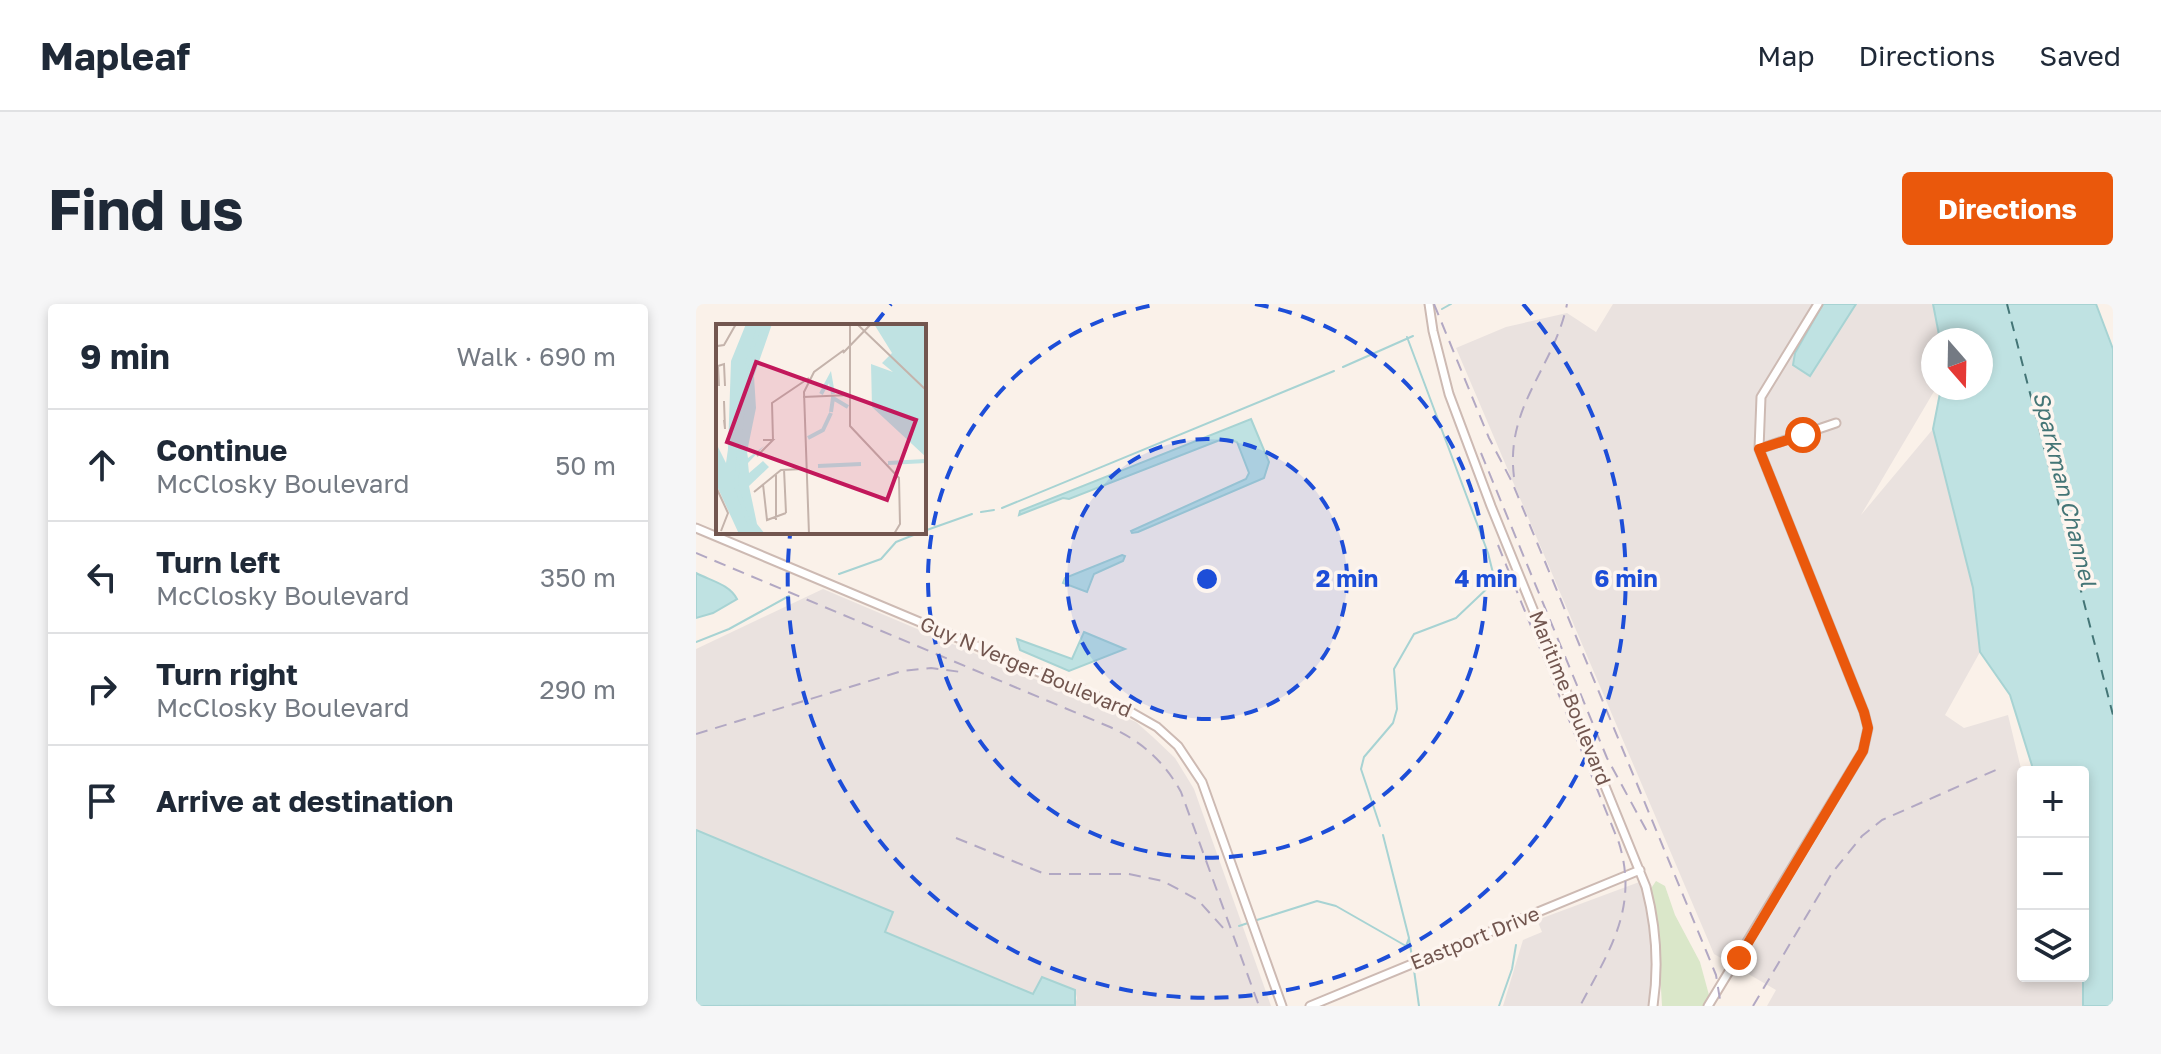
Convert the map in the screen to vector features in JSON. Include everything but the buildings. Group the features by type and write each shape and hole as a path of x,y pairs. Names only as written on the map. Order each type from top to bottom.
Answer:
{"street":[{"path":"1430,307 1440,304"},
{"path":"1708,1006 1863,751 1867,736 1864,712 1759,449 1761,397 1818,304"},
{"name":"Maritime Boulevard","path":"1430,307 1449,394 1640,870 1655,931 1653,1006"},
{"path":"1759,449 1836,423"},
{"name":"Guy N Verger Boulevard","path":"696,528 1122,707 1157,727 1178,746 1202,782 1282,1006"},
{"name":"Eastport Drive","path":"1310,1006 1640,870"}],"shaded area":[{"path":"1613,304 1933,304 1938,328 1921,328 1921,400 1929,400 1861,515 1933,429 1973,588 1980,652 1945,715 1964,728 2008,715 2020,766 2017,766 2017,982 2082,982 2083,1006 1767,1006 1776,990 1714,954 1456,348 1506,327 1567,313 1596,332"},
{"path":"823,589 1136,722 1154,738 1175,758 1194,789 1271,1006 1072,1006 1077,998 1075,990 1057,983 1033,994 884,931 892,912 696,830 696,649"},
{"path":"1642,881 1654,947 1649,1006 1503,1006 1523,940 1542,932 1537,920"}],"green space":[{"path":"1656,881 1665,886 1675,915 1700,962 1712,1006 1662,1006 1658,937 1650,890"}],"water":[{"path":"1823,304 1856,304 1810,376 1793,365 1795,353"},
{"name":"Sparkman Channel","path":"1933,304 2096,304 2113,349 2113,1006 2083,1006 2083,982 2089,982 2089,766 2032,766 2010,695 1980,652 1973,588 1933,429 1939,400 1993,400 1993,328 1938,328"},
{"path":"1251,419 1269,462 1264,478 1138,532 1131,531 1246,479 1249,473 1237,442 1220,440 1069,499 1063,498 1019,515 1020,511"},
{"path":"1125,556 1123,561 1094,574 1087,592 1063,583 1065,578"},
{"path":"696,573 724,586 737,599 713,613 696,618"},
{"path":"1084,632 1125,649 1069,671 1020,650 1017,639 1072,659"},
{"path":"696,830 893,912 885,932 1033,994 1042,977 1075,990 1075,1005 696,1006"}],"waterway":[{"path":"1442,309 1451,304"},
{"path":"1343,367 1413,336"},
{"path":"1380,826 1361,769 1364,757 1393,723 1397,709 1394,669 1414,634 1456,618 1495,581 1488,553 1407,337"},
{"path":"1002,508 1334,371"},
{"path":"981,512 994,510"},
{"path":"926,530 972,514"},
{"path":"839,574 881,559 896,542 916,534"},
{"path":"696,642 729,629 789,596"},
{"path":"1257,920 1317,901 1336,906 1406,946 1409,938 1383,835"},
{"path":"1239,926 1248,923"},
{"path":"1409,939 1412,957"},
{"path":"1499,1006 1512,969 1516,945"},
{"path":"1414,970 1419,1006"}],"ferry route":[{"path":"2007,304 2113,715"}],"railway":[{"path":"1434,304 1489,438 1512,482 1716,975 1721,1006"},
{"path":"1514,477 1513,452 1523,408 1561,327 1567,304"},
{"path":"1481,453 1607,758 1649,835"},
{"path":"1498,545 1619,843 1624,866 1623,909 1618,928 1580,1006"},
{"path":"696,553 1110,727 1142,746 1167,771 1181,792 1259,1006"},
{"path":"696,734 902,671 931,668 961,672"},
{"path":"1753,1006 1832,873 1862,836 1882,820 1998,769"},
{"path":"956,838 1045,874 1129,874 1163,881 1198,900 1226,931"}],"route":[{"path":"1739,958 1863,751 1868,728 1759,449 1803,435"}]}
